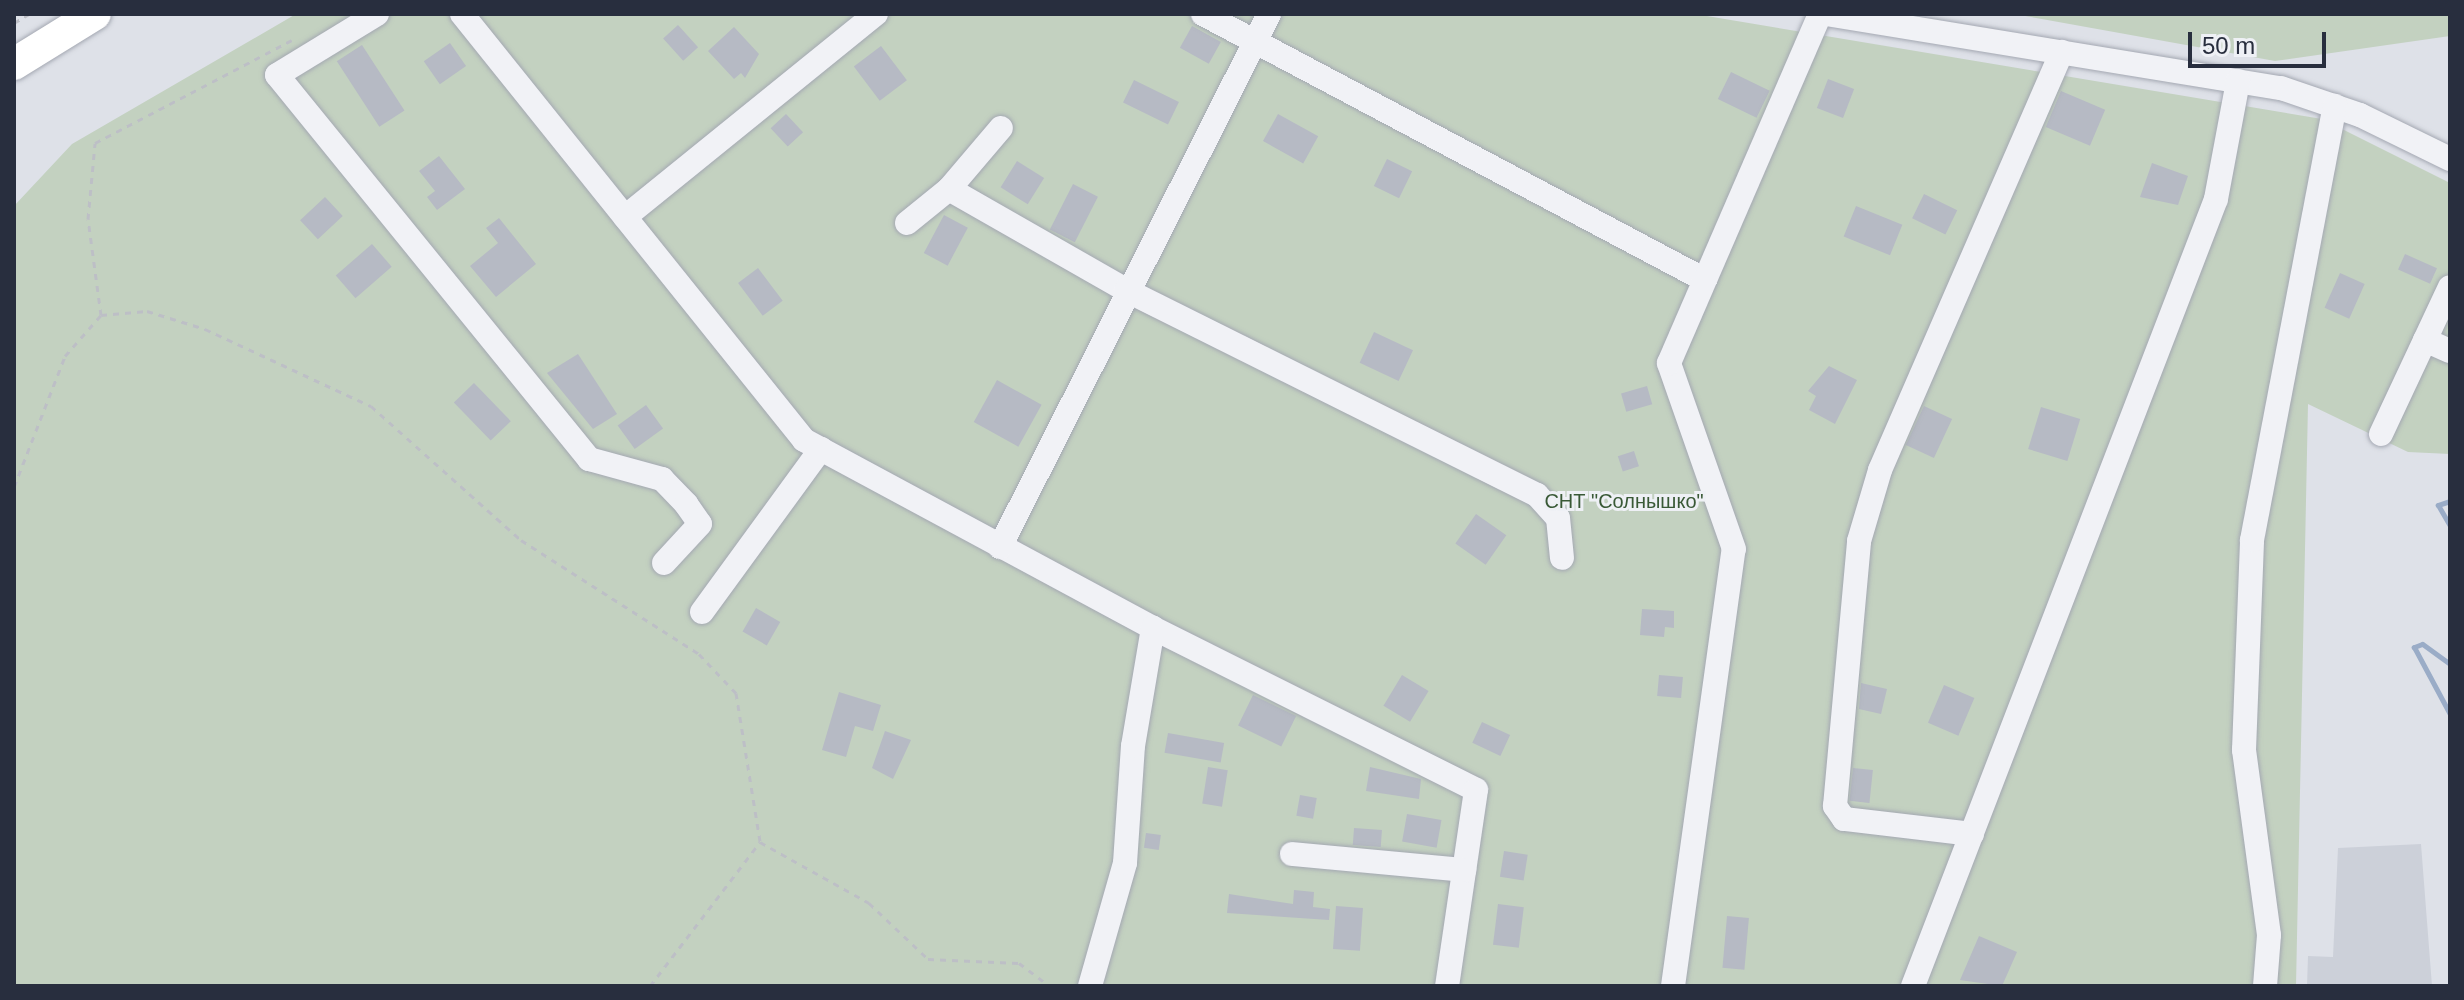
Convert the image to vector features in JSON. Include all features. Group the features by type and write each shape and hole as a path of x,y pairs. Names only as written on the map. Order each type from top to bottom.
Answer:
{"main road":[{"path":"22,59 95,14"}],"street":[{"path":"377,14 277,75 589,459 662,479 686,504 700,524 664,563"},
{"path":"462,14 804,440 1153,628 1476,790 1447,986"},
{"path":"625,217 876,14"},
{"path":"1203,14 1705,280"},
{"path":"1000,547 1126,290 1269,14"},
{"path":"1673,986 1734,549 1669,363 1820,14"},
{"path":"1827,14 2238,81 2335,106 2450,159"},
{"path":"1972,834 1844,819 1835,806 1859,541 1880,470 2062,52"},
{"path":"1914,986 2216,199 2238,81"},
{"path":"2265,986 2269,935 2244,750 2252,540 2335,106"},
{"path":"907,223 949,189 1001,128"},
{"path":"949,189 1126,290 1537,495 1558,518 1562,558"},
{"path":"2381,434 2450,287"},
{"path":"2425,340 2450,351"},
{"path":"702,612 821,449"},
{"path":"1090,986 1125,863 1133,746 1153,628"},
{"path":"1292,854 1464,870"}],"path":[{"path":"14,23 29,14"},
{"path":"101,315 88,219 95,143 302,36"},
{"path":"14,487 65,356 101,315 147,311 205,329 371,406 521,540 699,654 736,693 760,842 650,986"},
{"path":"760,842 869,903 928,959 1019,963 1049,986"}],"shaded area":[{"path":"2421,844 2432,986 2307,986 2308,956 2333,957 2338,848"}],"green space":[{"name":"СНТ \"Солнышко\"","path":"296,14 1695,14 2322,119 2450,183 2450,454 2408,452 2308,404 2296,986 14,986 14,206 72,144"},
{"path":"2014,14 2450,14 2450,36 2275,61"}],"building":[{"path":"678,25 698,47 683,61 663,38"},
{"path":"1192,26 1221,42 1209,64 1180,48"},
{"path":"734,27 759,54 745,78 741,73 734,79 708,51"},
{"path":"450,43 466,66 440,84 424,61"},
{"path":"362,45 404,110 379,127 337,61"},
{"path":"881,46 907,80 880,101 854,66"},
{"path":"1731,72 1770,91 1756,118 1718,99"},
{"path":"1828,79 1854,89 1843,118 1817,108"},
{"path":"1134,80 1179,102 1168,124 1123,102"},
{"path":"2061,91 2105,110 2090,146 2046,127"},
{"path":"786,114 803,132 788,147 771,128"},
{"path":"1278,114 1318,136 1303,163 1263,141"},
{"path":"439,156 465,189 437,210 427,197 435,191 419,171"},
{"path":"1387,159 1412,171 1399,198 1374,186"},
{"path":"1017,161 1044,178 1028,204 1001,187"},
{"path":"2152,163 2188,176 2178,205 2140,197"},
{"path":"1073,184 1098,197 1075,242 1050,229"},
{"path":"1924,194 1957,210 1945,234 1912,218"},
{"path":"325,197 343,216 318,239 300,220"},
{"path":"1856,206 1902,225 1890,255 1844,237"},
{"path":"944,215 968,228 948,266 924,253"},
{"path":"499,218 536,264 496,297 470,266 498,243 486,228"},
{"path":"372,244 392,267 355,298 336,275"},
{"path":"2405,254 2437,268 2430,284 2398,270"},
{"path":"758,268 783,301 763,316 738,283"},
{"path":"2340,273 2365,284 2349,319 2325,308"},
{"path":"1374,332 1413,350 1399,381 1360,363"},
{"path":"578,354 617,414 593,429 547,373"},
{"path":"1829,366 1857,380 1835,424 1809,410 1816,396 1808,391"},
{"path":"997,380 1042,405 1018,447 974,422"},
{"path":"474,383 511,421 491,441 454,402"},
{"path":"1647,386 1652,404 1626,412 1621,393"},
{"path":"646,405 663,428 635,449 618,426"},
{"path":"1924,406 1952,419 1934,458 1906,445"},
{"path":"2041,407 2080,419 2067,461 2028,449"},
{"path":"1634,451 1639,466 1623,471 1618,456"},
{"path":"1476,514 1506,535 1486,565 1455,543"},
{"path":"756,608 780,622 767,645 742,631"},
{"path":"1642,609 1674,611 1674,628 1665,627 1664,637 1640,635"},
{"path":"1402,675 1429,691 1410,722 1383,706"},
{"path":"1659,675 1683,677 1681,698 1657,696"},
{"path":"1861,683 1887,689 1881,714 1859,709"},
{"path":"1944,685 1974,698 1958,736 1928,723"},
{"path":"839,692 881,705 873,731 855,726 846,757 822,750"},
{"path":"1253,695 1296,716 1281,747 1238,726"},
{"path":"1482,722 1510,735 1500,756 1472,743"},
{"path":"885,731 911,740 893,779 872,768"},
{"path":"1168,733 1224,743 1221,763 1165,753"},
{"path":"1208,767 1228,770 1222,807 1202,804"},
{"path":"1370,767 1421,779 1419,799 1366,791"},
{"path":"1853,768 1873,770 1869,803 1850,801"},
{"path":"1300,795 1317,798 1313,819 1296,816"},
{"path":"1407,814 1441,820 1437,848 1402,842"},
{"path":"1354,828 1382,830 1381,847 1353,845"},
{"path":"1146,833 1161,835 1159,850 1144,848"},
{"path":"1504,851 1528,855 1524,880 1500,877"},
{"path":"1294,890 1314,892 1313,907 1330,909 1329,920 1227,913 1229,894 1293,904"},
{"path":"1498,904 1524,907 1519,948 1493,945"},
{"path":"1336,906 1363,908 1360,951 1333,949"},
{"path":"1727,916 1749,918 1744,970 1722,968"},
{"path":"1979,936 2017,952 2002,986 1960,980"}],"waterway":[{"path":"2450,501 2438,505 2450,526"},
{"path":"2450,616 2450,624"},
{"path":"2450,664 2422,644 2414,647 2450,714"}]}
